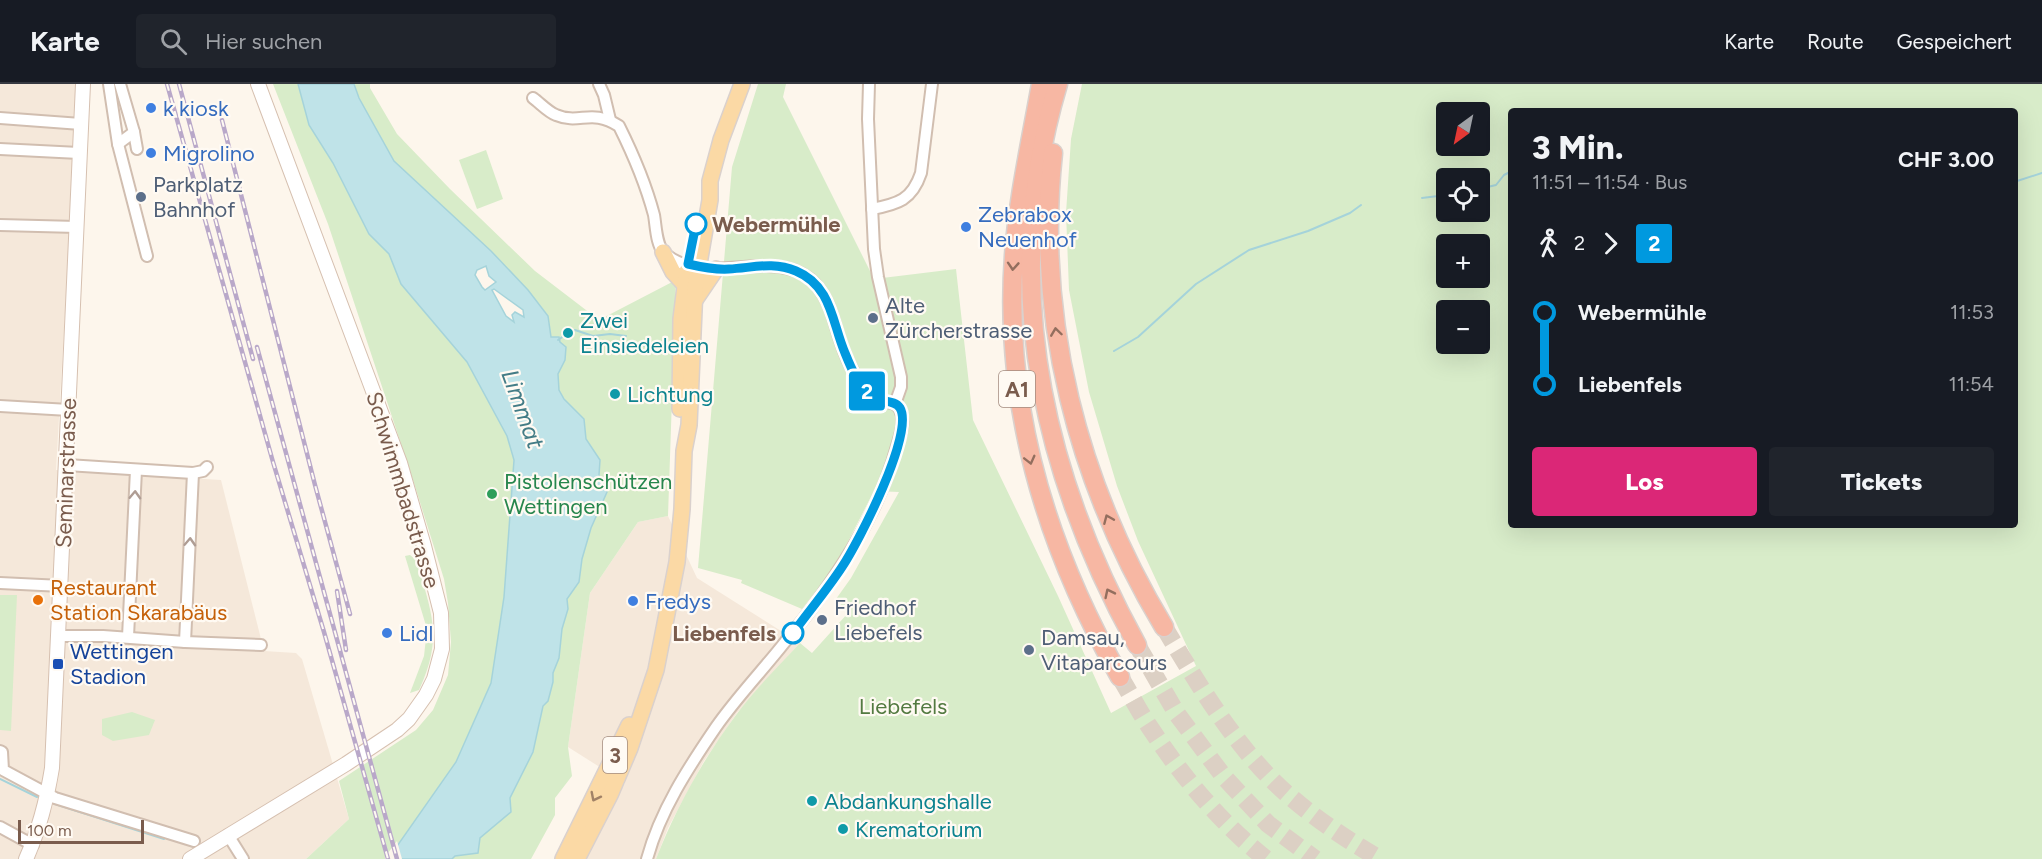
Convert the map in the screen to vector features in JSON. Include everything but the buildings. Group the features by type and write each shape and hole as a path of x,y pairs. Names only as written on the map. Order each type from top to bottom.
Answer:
{"highway":[{"name":"A1","path":"1041,84 1014,252 1012,319 1017,386 1028,452 1055,539 1081,603 1120,677"},
{"name":"A1","path":"1059,84 1048,231 1053,312 1060,359 1074,420 1099,497 1128,562 1164,627"},
{"name":"A1","path":"1059,84 1048,116 1031,231 1030,279 1036,349 1047,414 1072,500 1095,562 1137,645"}],"main road":[{"name":"Seminarstrasse","path":"26,859 33,845 48,793 52,768 60,636 83,84"},
{"name":"Schwimmbadstrasse","path":"190,859 346,764 397,730 409,719 426,695 439,665 442,649 441,614 400,463 258,84"},
{"name":"3","path":"684,450 679,425 681,319 685,285 693,265 710,200 710,181 721,140 742,84"},
{"path":"663,252 673,272 685,285"},
{"name":"3","path":"577,859 610,795 630,748 656,670 677,562 682,508 684,450 689,425 694,302 693,265"},
{"path":"694,302 716,269"},
{"name":"3","path":"563,859 617,752 659,646"}],"street":[{"path":"109,84 118,144 147,256"},
{"path":"120,84 137,149"},
{"path":"599,84 610,120"},
{"path":"869,84 868,119 874,249 878,277 901,377 901,387 895,404"},
{"path":"872,209 902,201 915,187 921,173 932,84"},
{"path":"533,98 555,115 572,118 601,117 619,126 651,205 659,244 663,252 693,265 716,269 776,265 795,270 810,279 828,302 842,346 860,383 876,399 895,404 900,409 902,417 894,458 852,549 841,568 793,633 718,724 700,751 664,813 653,837 647,859"},
{"path":"0,118 81,124"},
{"path":"118,144 134,132"},
{"path":"0,149 79,153"},
{"path":"0,225 77,228"},
{"path":"0,406 69,410"},
{"path":"67,465 193,473 203,471 207,467"},
{"path":"128,637 136,470"},
{"path":"185,642 193,473"},
{"path":"0,583 62,586"},
{"path":"60,636 128,637 261,645"},
{"path":"0,751 2,752 3,770 55,798 194,841"},
{"path":"0,827 33,845"},
{"path":"228,835 243,859"}],"shaded area":[{"path":"0,84 78,84 56,470 221,480 264,651 296,653 302,659 349,819 306,859 0,859"},
{"path":"668,516 697,578 800,643 737,713 704,761 668,828 656,859 583,859 625,783 568,747 590,593 638,522"}],"green space":[{"path":"273,84 298,84 309,125 333,163 369,234 389,254 401,284 467,362 507,436 514,460 504,597 491,683 456,762 388,859 306,859 349,819 339,781 416,730 433,710 448,675 451,642 448,603 444,579 414,483 328,224"},
{"path":"354,84 370,84 370,88 397,134 450,189 535,271 599,320 676,280 668,516 638,522 590,593 568,747 572,776 555,798 555,815 531,859 452,859 455,856 477,853 480,838 511,812 510,798 533,752 543,706 548,701 553,682 553,673 559,658 562,629 568,609 567,599 579,582 582,559 591,528 607,492 599,475 600,460 586,439 584,419 569,404 558,387 558,373 565,360 551,337 548,316 528,290 491,251 394,161 359,98"},
{"name":"Liebefels","path":"758,84 786,84 783,97 874,279 956,269 973,420 1058,596 1111,713 1196,666 1138,541 1117,486 1089,392 1069,290 1066,213 1071,139 1082,84 2042,84 2042,859 656,859 691,784 743,705 800,643 812,653 848,613 836,599 851,578 899,492 874,491 837,563 802,609 741,583 742,580 698,568 732,167"},
{"path":"486,150 503,199 477,209 459,160"},
{"path":"410,555 417,561 427,596 433,625 433,640 427,671 419,690 410,693 424,656 427,629 405,556"},
{"path":"0,595 17,595 11,731 0,730"},
{"path":"132,712 155,720 149,735 113,741 102,735 102,719"}],"water":[{"name":"Limmat","path":"298,84 354,84 359,98 394,161 491,251 528,290 548,316 551,337 559,337 560,342 566,347 565,360 558,374 559,390 564,399 584,419 586,439 600,460 599,475 607,492 591,528 582,559 579,582 567,599 568,609 562,629 559,658 553,673 553,682 548,701 543,706 533,752 510,798 511,812 480,838 478,853 455,856 452,859 388,859 456,762 491,683 504,597 514,460 507,436 467,362 401,284 389,254 369,234 333,163 309,125","holes":["486,266 489,276 496,282 485,290 475,275 477,270","494,289 523,310 524,317 515,312 512,315 514,322 506,316 492,290"]}],"pier":[{"path":"397,841 402,859 385,859 385,857"}],"waterway":[{"path":"1490,186 1496,185 1508,173"},
{"path":"2018,181 2042,173"},
{"path":"1422,198 1436,196"},
{"path":"1114,351 1138,337 1196,284 1249,250 1308,231 1350,213 1361,205"},
{"path":"558,340 575,330 593,336 610,334 626,336"},
{"path":"639,344 652,348"},
{"path":"0,779 37,797"},
{"path":"55,804 164,839"}],"tunnel":[{"path":"1164,627 1206,696 1255,762 1303,807 1335,831 1380,859"},
{"path":"1137,645 1177,714 1224,777 1268,824 1315,859"},
{"path":"1120,677 1165,750 1191,784 1219,816 1266,859"}],"railway":[{"path":"167,84 388,859"},
{"path":"179,84 253,359"},
{"path":"222,120 350,614"},
{"path":"257,347 397,859"},
{"path":"337,591 346,650"}],"bus line":[{"name":"2","path":"696,224 688,264 716,269 776,265 800,272 810,279 822,292 832,310 842,346 860,383 876,399 895,404 901,411 902,422 894,458 871,512 841,568 793,633"}],"place":[{"name":"k kiosk","path":"151,108"},
{"name":"Migrolino","path":"151,153"},
{"name":"Parkplatz Bahnhof","path":"141,197"},
{"name":"Webermühle","path":"696,224"},
{"name":"Zebrabox Neuenhof","path":"966,227"},
{"name":"Alte Zürcherstrasse","path":"873,318"},
{"name":"Zwei Einsiedeleien","path":"568,333"},
{"name":"Lichtung","path":"615,394"},
{"name":"Pistolenschützen Wettingen","path":"492,494"},
{"name":"Restaurant Station Skarabäus","path":"38,600"},
{"name":"Fredys","path":"633,601"},
{"name":"Friedhof Liebefels","path":"822,620"},
{"name":"Lidl","path":"387,633"},
{"name":"Liebenfels","path":"793,633"},
{"name":"Damsau, Vitaparcours","path":"1029,650"},
{"name":"Wettingen Stadion","path":"58,664"},
{"name":"Abdankungshalle","path":"812,801"},
{"name":"Krematorium","path":"843,829"}]}
